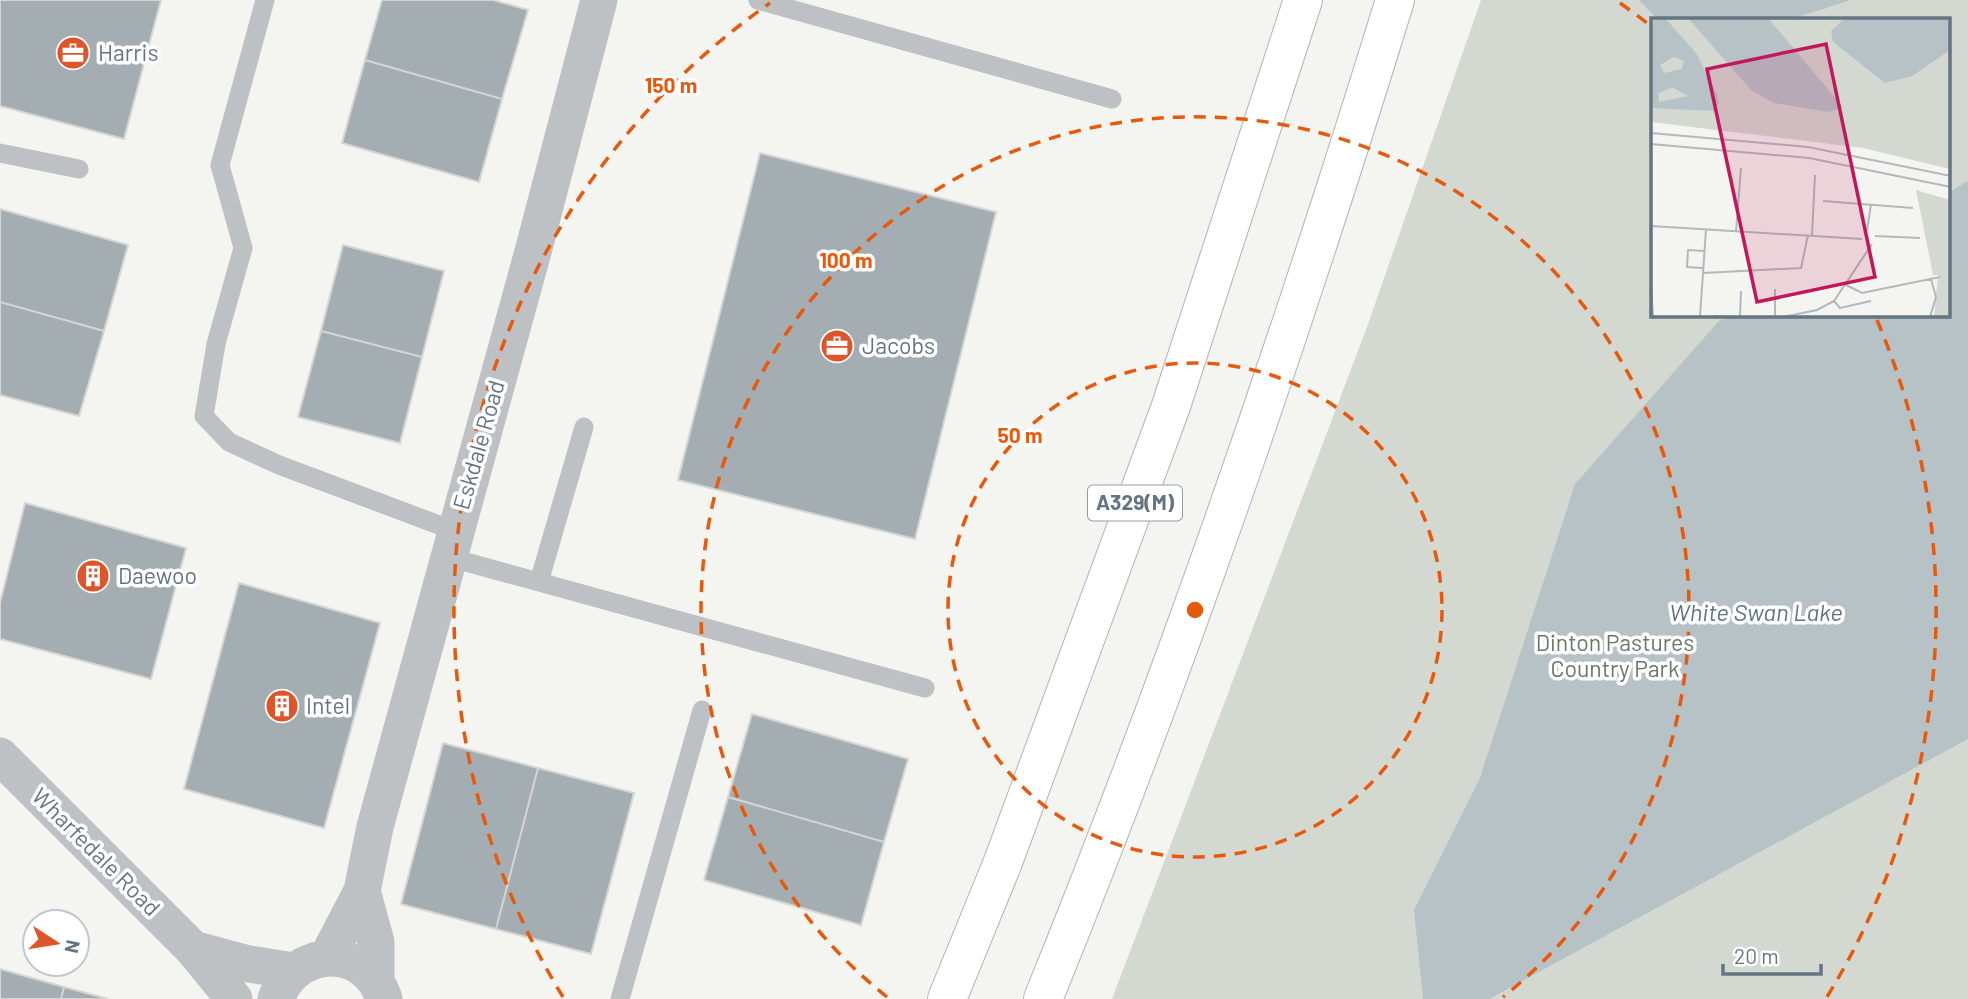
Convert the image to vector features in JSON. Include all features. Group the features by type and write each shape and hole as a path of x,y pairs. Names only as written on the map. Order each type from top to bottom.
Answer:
{"highway":[{"name":"A329(M)","path":"947,999 1012,837 1171,406 1303,0"},
{"path":"1043,999 1102,854 1234,493 1352,140 1395,0"}],"street":[{"name":"Eskdale Road","path":"362,891 375,827 599,0"},
{"name":"Wharfedale Road","path":"0,756 193,949 234,999"},
{"path":"327,958 362,891"},
{"path":"362,891 376,942 380,990"},
{"path":"193,949 249,964 285,985 303,964 327,958 341,959 354,963 380,990"}],"lane":[{"path":"265,0 220,165 243,248 216,344 204,416 229,442 539,582 925,688"},
{"path":"758,0 1112,99"},
{"path":"0,153 79,169"},
{"path":"539,582 584,427"},
{"path":"620,999 702,710"}],"green space":[{"name":"Dinton Pastures Country Park","path":"1481,0 1968,0 1968,999 1112,999 1367,327"}],"water":[{"path":"1639,0 1851,0 1794,18 1656,18"},
{"name":"White Swan Lake","path":"1968,181 1968,739 1489,999 1423,999 1414,910 1480,778 1575,484 1718,322 1727,317 1951,317 1951,191"}],"building":[{"name":"Harris","path":"0,0 161,0 124,139 0,106"},
{"path":"382,0 493,0 528,10 502,99 365,60"},
{"path":"365,60 502,99 479,182 342,143"},
{"name":"Jacobs","path":"760,153 996,212 915,539 678,480"},
{"path":"0,209 128,245 104,331 0,302"},
{"path":"343,245 444,271 422,357 321,331"},
{"path":"0,302 104,331 79,416 0,395"},
{"path":"321,331 422,357 400,443 298,417"},
{"name":"Daewoo","path":"25,503 186,548 151,679 0,639 0,603"},
{"name":"Intel","path":"239,583 380,623 324,828 184,789"},
{"path":"752,714 908,759 884,842 728,797"},
{"path":"443,743 538,768 496,929 401,904"},
{"path":"538,768 634,793 591,954 496,929"},
{"path":"728,797 884,842 861,925 704,880"},
{"path":"0,969 21,975 21,978 32,978 64,987 61,999 0,999"},
{"path":"64,987 108,999 61,999"}],"place":[{"name":"Harris","path":"73,53"},
{"name":"Jacobs","path":"837,346"},
{"name":"Daewoo","path":"93,576"},
{"name":"Intel","path":"282,706"}]}
